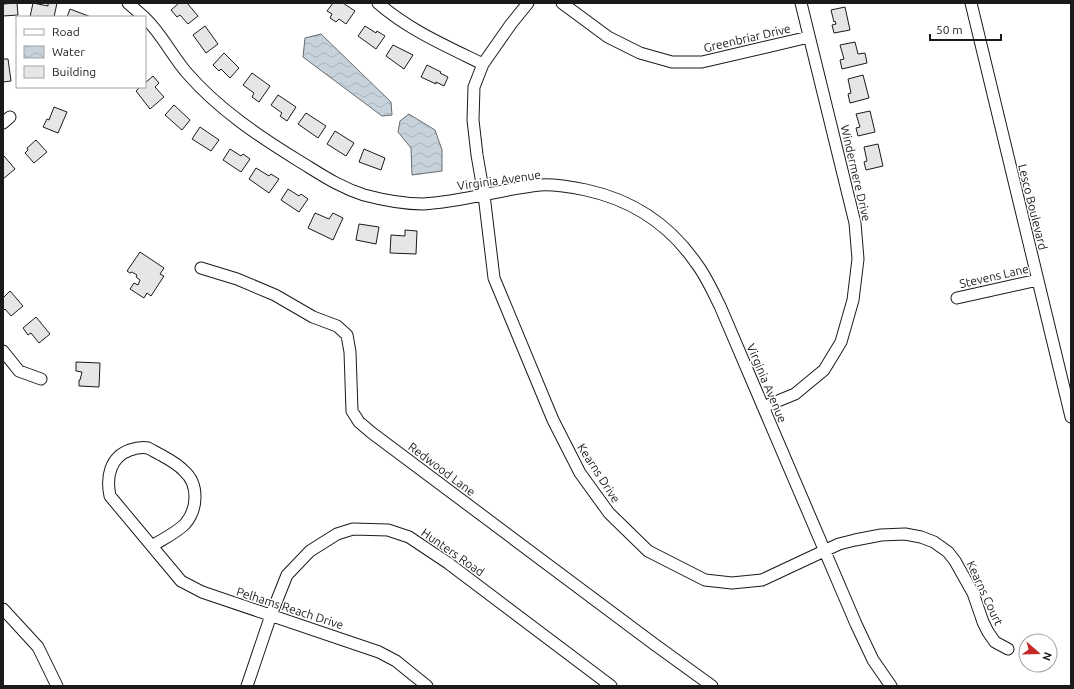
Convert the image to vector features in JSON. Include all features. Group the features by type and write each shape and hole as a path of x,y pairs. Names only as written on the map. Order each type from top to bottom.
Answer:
{"street":[{"name":"Virginia Avenue","path":"128,3 144,16"},
{"path":"378,3 394,17 429,38 483,64"},
{"name":"Kearns Drive","path":"528,3 510,24 483,64 474,88 473,120 494,278 553,420 580,472 609,513 648,551 705,580 732,583 762,580 824,551"},
{"name":"Greenbriar Drive","path":"562,3 608,37 640,53 672,62 702,62 809,37"},
{"name":"Windermere Drive","path":"763,407 795,394 824,370 841,342 853,300 858,258 855,223 801,3"},
{"name":"Lesco Boulevard","path":"971,3 1071,417"},
{"name":"Virginia Avenue","path":"146,18 161,36 171,53 202,90 277,147 332,182 364,194 386,200 423,204 541,185 567,187 605,194 622,200 656,221 674,237 696,262 720,306 856,624 873,660 891,686"},
{"name":"Redwood Lane","path":"201,268 237,279 275,295 313,317 337,326 347,335 350,352 352,411 360,422 372,433 712,686"},
{"name":"Stevens Lane","path":"956,298 1038,280"},
{"path":"3,350 19,371 41,379"},
{"name":"Pelhams Reach Drive","path":"152,546 176,532 185,524 192,513 195,500 194,489 191,480 185,471 171,460 149,449 140,447 123,453 115,459 108,476 110,496 181,581 202,592 379,652 396,661 421,684"},
{"name":"Hunters Road","path":"247,686 271,615 287,575 310,551 337,534 353,529 388,530 410,537 448,563 611,686"},
{"name":"Kearns Court","path":"824,551 845,543 881,535 905,534 921,537 934,542 948,552 955,561 973,593 988,632 995,642 1008,649"},
{"path":"3,609 38,647 57,686"}],"water":[{"path":"321,34 391,102 392,115 382,116 303,57 305,38"},
{"path":"409,114 435,130 442,150 442,171 412,175 411,148 398,132 400,121"}],"building":[{"path":"17,3 18,15 3,16 3,4"},
{"path":"33,3 48,6 48,3 57,3 54,16 30,16"},
{"path":"179,3 187,3 198,16 188,24 180,15 177,17 171,10"},
{"path":"333,3 343,3 355,11 346,24 339,19 336,22 330,18 332,14 327,11"},
{"path":"845,7 850,30 834,33 832,25 836,24 835,21 834,22 831,10"},
{"path":"70,9 88,16 67,16"},
{"path":"205,26 218,44 206,53 193,35"},
{"path":"365,26 376,33 377,31 385,36 376,49 358,36"},
{"path":"855,42 858,54 865,53 867,63 842,69 840,60 844,59 840,45"},
{"path":"393,45 413,55 404,69 386,56"},
{"path":"224,53 239,68 230,78 221,69 219,71 213,65"},
{"path":"3,59 8,59 11,81 3,82"},
{"path":"427,65 448,77 444,86 421,77"},
{"path":"252,73 270,86 259,102 252,97 254,93 243,85"},
{"path":"863,75 869,98 850,103 848,94 851,93 848,79"},
{"path":"153,76 159,83 155,87 164,97 150,109 136,91 139,88 146,88 146,82"},
{"path":"278,95 296,107 287,121 280,116 282,113 271,105"},
{"path":"174,105 190,120 182,130 165,115"},
{"path":"54,107 67,112 58,133 43,127 47,119 49,120"},
{"path":"870,111 875,132 858,136 856,128 860,127 856,114"},
{"path":"306,113 326,126 318,138 298,124"},
{"path":"200,127 219,140 211,151 192,139"},
{"path":"335,131 354,143 346,156 327,144"},
{"path":"36,140 47,152 34,163 25,153 28,150 27,148"},
{"path":"878,144 883,166 866,170 864,162 867,161 864,147"},
{"path":"230,149 241,156 243,154 250,159 241,172 223,160"},
{"path":"364,149 385,158 381,170 359,162"},
{"path":"4,156 15,169 3,179 3,157"},
{"path":"256,168 269,176 271,174 279,179 269,193 249,179"},
{"path":"288,189 299,196 301,194 308,199 299,212 281,200"},
{"path":"315,213 329,219 333,213 343,218 333,240 308,228"},
{"path":"359,224 379,227 376,244 356,240"},
{"path":"405,230 417,231 416,254 390,253 391,235 405,236"},
{"path":"140,252 164,268 160,274 164,276 151,296 147,293 144,298 130,289 134,283 138,285 140,280 136,277 137,275 127,271"},
{"path":"10,291 23,306 11,316 5,309 3,311 3,298"},
{"path":"36,317 50,334 39,343 31,333 28,335 23,328"},
{"path":"76,362 100,363 99,387 79,386 79,380 82,372 76,371"}]}
